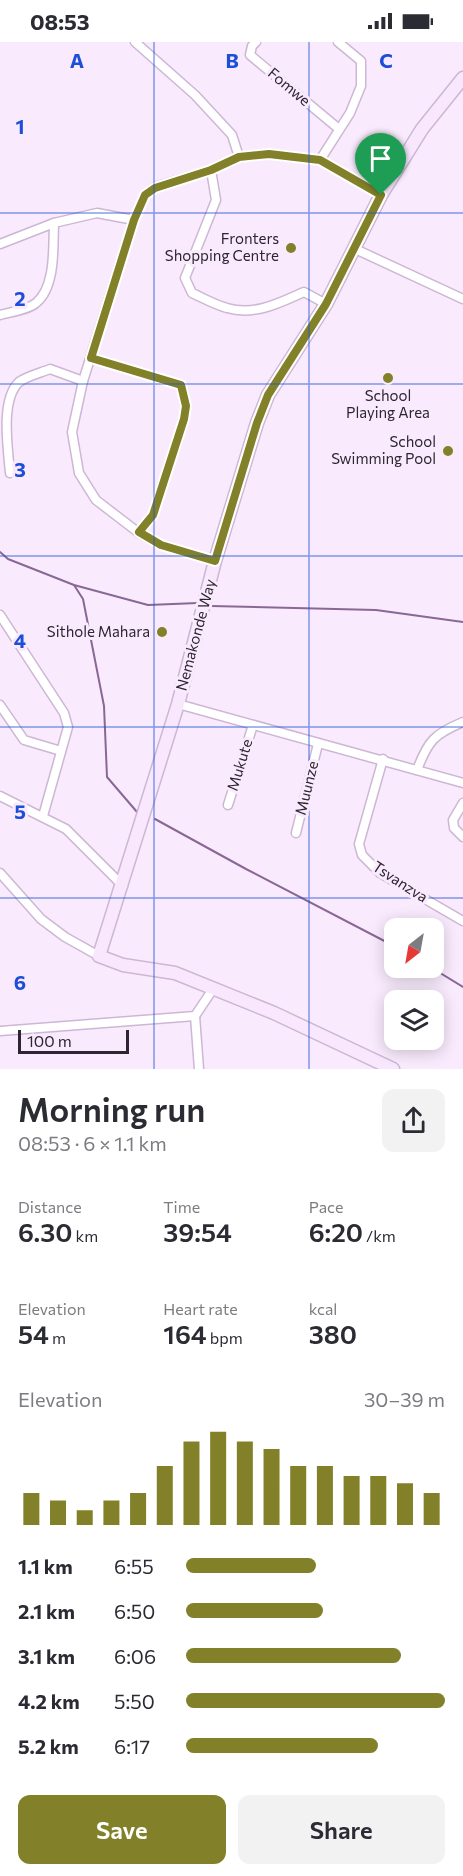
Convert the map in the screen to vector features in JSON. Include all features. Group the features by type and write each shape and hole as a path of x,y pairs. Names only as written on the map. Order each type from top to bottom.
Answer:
{"street":[{"path":"135,42 203,103 232,135 239,157"},
{"name":"Fomwe","path":"256,42 252,46 250,55 339,129"},
{"path":"320,160 350,113 361,86 361,61 338,42"},
{"name":"Nemakonde Way","path":"99,956 123,886 178,704 215,561 257,423 268,395 326,304 381,195 422,129 463,78"},
{"path":"215,561 161,545 139,532 96,500 79,472 72,432 83,381 134,220 145,195 155,188 211,170 239,157 269,154 320,160 381,195"},
{"path":"211,170 216,200 185,278 192,293 227,309 250,311 265,309 304,292 326,304"},
{"path":"0,244 54,223 98,213 134,220"},
{"path":"0,315 35,304 46,289 53,260 54,223"},
{"path":"353,248 463,299"},
{"path":"91,358 181,385 186,406 184,419 153,515 139,532"},
{"path":"10,473 5,423 10,393 20,381 50,369 83,381"},
{"path":"0,615 64,713 68,728 43,816"},
{"path":"178,704 463,783"},
{"path":"0,705 24,740 61,751"},
{"path":"417,770 426,747 443,730 463,722"},
{"name":"Mukute","path":"228,805 253,725"},
{"name":"Muunze","path":"296,833 318,744"},
{"name":"Tsvanzva","path":"383,759 359,844 362,855 380,873 463,921"},
{"path":"0,796 66,829 123,886"},
{"path":"463,803 453,820 454,828 463,837"},
{"path":"0,873 41,919 64,937 99,956 123,965 175,973 274,1013 393,1069"},
{"path":"199,1069 195,1016 213,989"},
{"path":"0,1031 195,1016"}],"waterway":[{"path":"0,552 8,559 74,585 148,605 198,603"},
{"path":"74,585 83,599 104,706 107,777 137,812"},
{"path":"211,606 376,610 463,622"},
{"path":"155,819 384,941"},
{"path":"444,975 463,987"}],"place":[{"name":"Fronters Shopping Centre","path":"291,248"},
{"name":"School Playing Area","path":"388,378"},
{"name":"School Swimming Pool","path":"448,451"},
{"name":"Sithole Mahara","path":"162,632"}],"route":[{"path":"269,154 320,160 381,195 326,304 268,395 257,423 215,561 161,545 139,532 153,515 184,419 186,406 181,385 91,358 134,220 145,195 155,188 211,170 239,157 269,154"}]}
